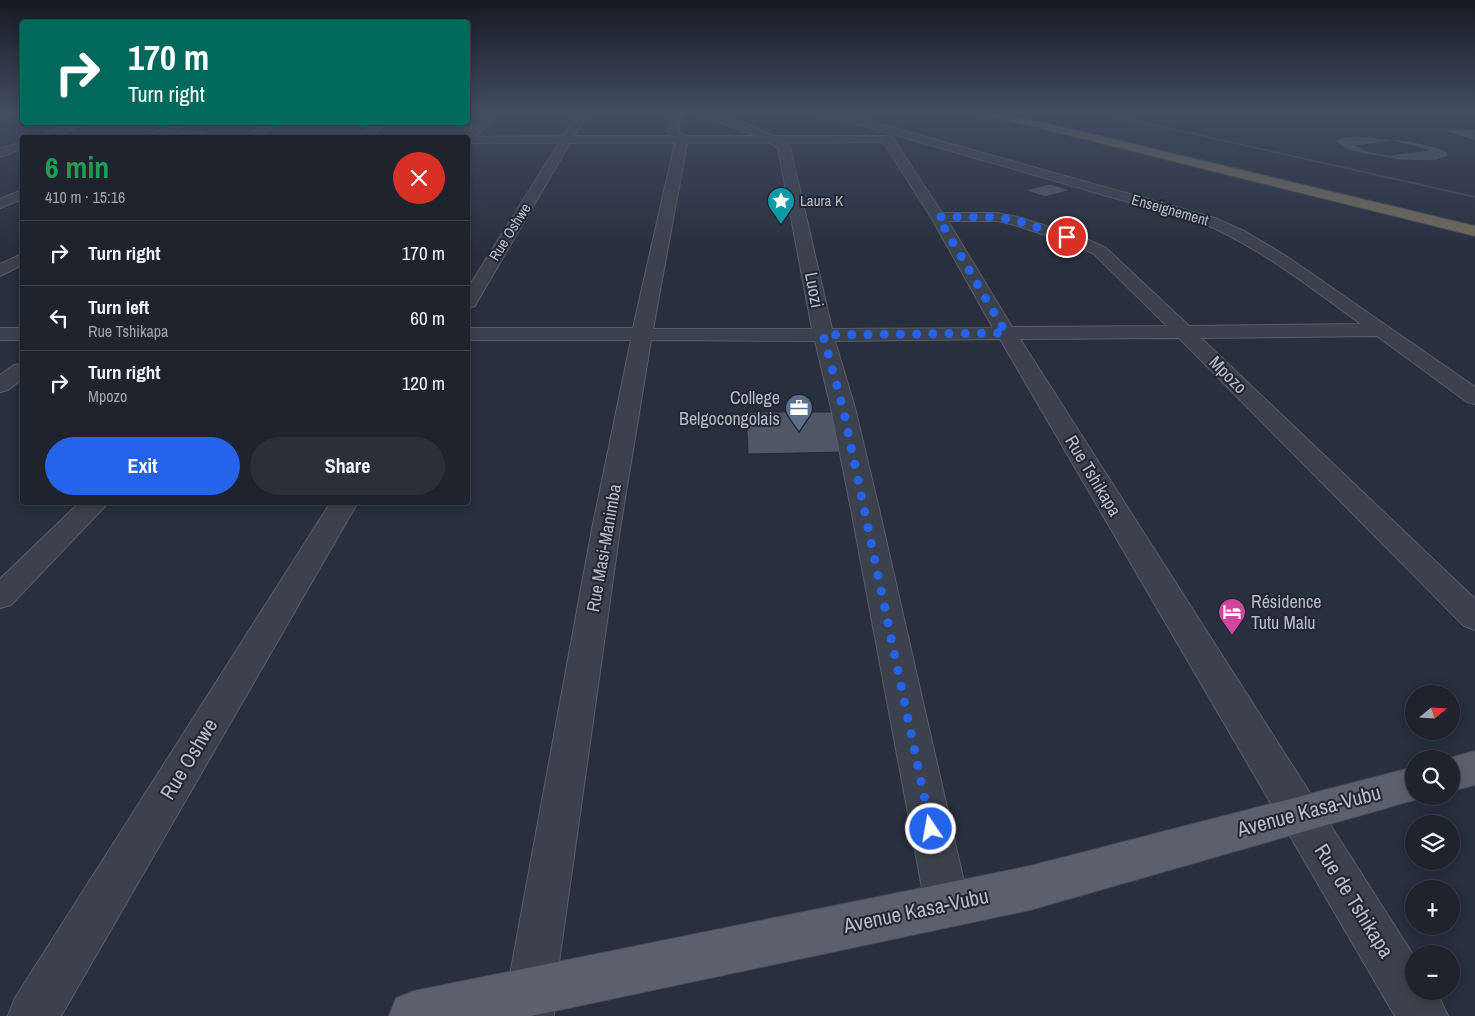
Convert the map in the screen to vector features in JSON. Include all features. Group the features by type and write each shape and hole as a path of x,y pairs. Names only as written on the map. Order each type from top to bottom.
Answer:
{"highway":[{"path":"1177,158 1475,231"},
{"path":"1208,158 1475,222"}],"main road":[{"path":"1460,772 1475,768"},
{"name":"Avenue Kasa-Vubu","path":"414,1016 530,1004 947,904 1030,888 1299,813 1405,786"}],"street":[{"name":"Rue Oshwe","path":"470,299 555,158"},
{"name":"Rue Masi-Manimba","path":"530,1004 606,529 642,333 678,158"},
{"name":"Luozi","path":"787,158 823,335 843,408 863,500 947,904"},
{"name":"Rue Tshikapa","path":"899,158 938,217 1006,333 1299,813"},
{"name":"Enseignement","path":"990,158 1210,221 1238,232 1260,244 1475,397"},
{"path":"0,204 20,195"},
{"name":"Mpozo","path":"938,217 997,217 1018,221 1078,241 1100,251 1475,618"},
{"path":"0,271 20,260"},
{"path":"470,334 823,335 1382,330"},
{"path":"0,334 20,334"},
{"path":"0,385 20,371"},
{"path":"0,597 93,505"},
{"name":"Rue Oshwe","path":"33,1016 343,505"},
{"name":"Rue de Tshikapa","path":"1299,813 1423,1016"}],"building":[{"path":"1391,158 1442,158 1434,161"},
{"path":"1050,184 1071,190 1045,197 1024,190"},
{"path":"746,412 840,412 848,452 748,454"}],"waterway":[{"path":"1303,158 1475,197"}],"place":[{"name":"Laura K","path":"781,225"},
{"name":"College Belgocongolais","path":"799,432"},
{"name":"Résidence Tutu Malu","path":"1232,636"}],"route":[{"path":"931,829 843,408 823,335 1006,333 938,217 997,217 1018,221 1067,237"}]}
